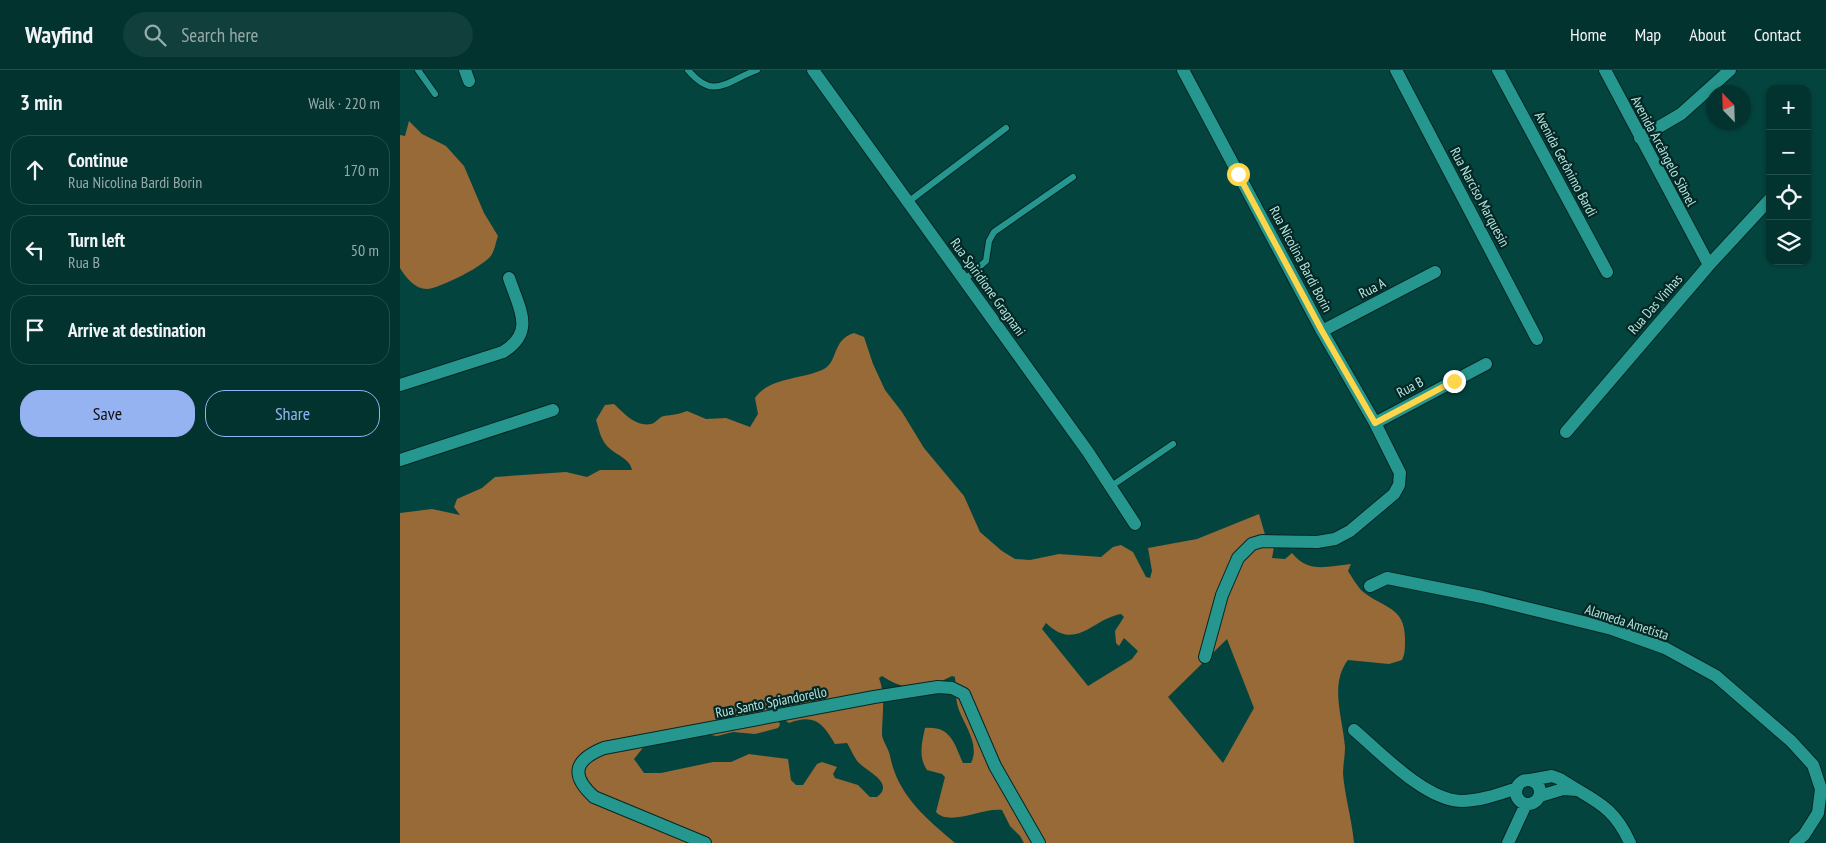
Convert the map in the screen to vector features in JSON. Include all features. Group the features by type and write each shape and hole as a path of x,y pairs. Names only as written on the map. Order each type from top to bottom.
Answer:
{"street":[{"name":"Rua Spiridione Gragnani","path":"813,70 964,280 1135,524"},
{"name":"Rua Nicolina Bardi Borin","path":"1183,70 1322,331 1375,423 1400,474 1394,494 1350,531 1335,538 1317,542 1262,541 1252,544 1238,558 1222,595 1205,657"},
{"name":"Rua Narciso Marquesin","path":"1396,70 1537,339"},
{"name":"Avenida Gerônimo Bardi","path":"1498,70 1607,272"},
{"name":"Avenida Arcângelo Sibnel","path":"1605,70 1708,265"},
{"path":"1640,138 1681,114 1730,70"},
{"name":"Rua Das Vinhas","path":"1566,432 1708,265 1766,203"},
{"name":"Rua A","path":"1322,331 1435,272"},
{"path":"400,385 502,352 514,344 521,336 523,323 509,278"},
{"name":"Rua B","path":"1375,423 1486,364"},
{"path":"400,460 553,410"},
{"name":"Alameda Ametista","path":"1370,586 1387,578 1482,597 1612,630 1665,648 1716,676 1791,741 1813,766 1820,788 1818,814 1804,835 1794,843"},
{"name":"Rua Santo Spiandorello","path":"706,843 594,797 582,786 578,774 580,763 589,754 604,748 874,697 938,687 952,688 964,694 995,766 1039,843"},
{"path":"1354,730 1405,774 1445,799 1470,800 1517,788 1522,781 1552,776 1609,809 1618,819 1630,843"},
{"path":"1530,780 1540,788 1540,796"},
{"path":"1517,788 1518,800 1526,804 1534,803 1540,796 1564,789 1577,790"},
{"path":"1508,843 1526,804"}],"lane":[{"path":"418,70 435,94"},
{"path":"688,70 703,85 710,88 720,86 757,70"},
{"path":"908,202 1006,128"},
{"path":"964,280 986,261 989,241 994,232 1073,177"},
{"path":"1110,486 1173,444"}],"shaded area":[{"path":"409,121 422,134 446,146 464,166 484,213 498,236 494,250 488,259 451,281 427,289 415,285 400,268 400,135 405,136"},
{"path":"854,333 864,337 873,364 885,390 902,412 924,448 964,496 980,532 1002,551 1015,559 1030,560 1059,554 1101,557 1113,547 1121,545 1133,552 1146,577 1150,578 1152,571 1148,548 1197,539 1259,514 1266,538 1274,547 1272,558 1285,559 1292,553 1298,560 1312,566 1326,567 1351,564 1348,571 1362,591 1398,615 1402,621 1405,641 1402,660 1389,664 1348,660 1342,669 1339,680 1338,691 1345,747 1343,774 1354,843 1024,843 1010,826 1002,810 950,818 942,816 936,812 945,777 942,774 927,770 922,760 922,744 925,728 941,730 954,743 963,763 971,763 974,749 973,743 958,706 955,677 952,676 925,687 917,688 900,685 882,676 879,678 883,699 882,735 899,783 906,795 924,815 955,843 400,843 400,513 432,509 460,515 454,507 457,499 482,488 495,477 566,472 587,477 600,470 632,470 628,462 607,446 601,437 596,420 605,405 614,404 630,418 645,424 653,423 664,416 687,411 706,419 726,418 750,427 758,414 755,398 761,391 768,386 814,373 827,367 838,346 847,336","holes":["1121,614 1124,617 1115,631 1116,643 1119,646 1124,638 1138,651 1132,659 1088,686 1042,629 1046,623 1066,635 1075,634","1227,639 1254,708 1223,763 1168,697","781,718 789,723 805,719 811,720 821,725 835,744 847,743 859,763 882,782 882,792 877,797 870,797 858,785 835,778 833,774 837,767 822,762 817,764 803,785 796,785 791,780 788,759 749,754 731,762 713,762 661,773 644,773 634,759 646,744 698,733 717,736 733,732 755,734 778,728 780,725 778,719"]}],"route":[{"path":"1238,174 1322,331 1375,423 1454,381"}]}
